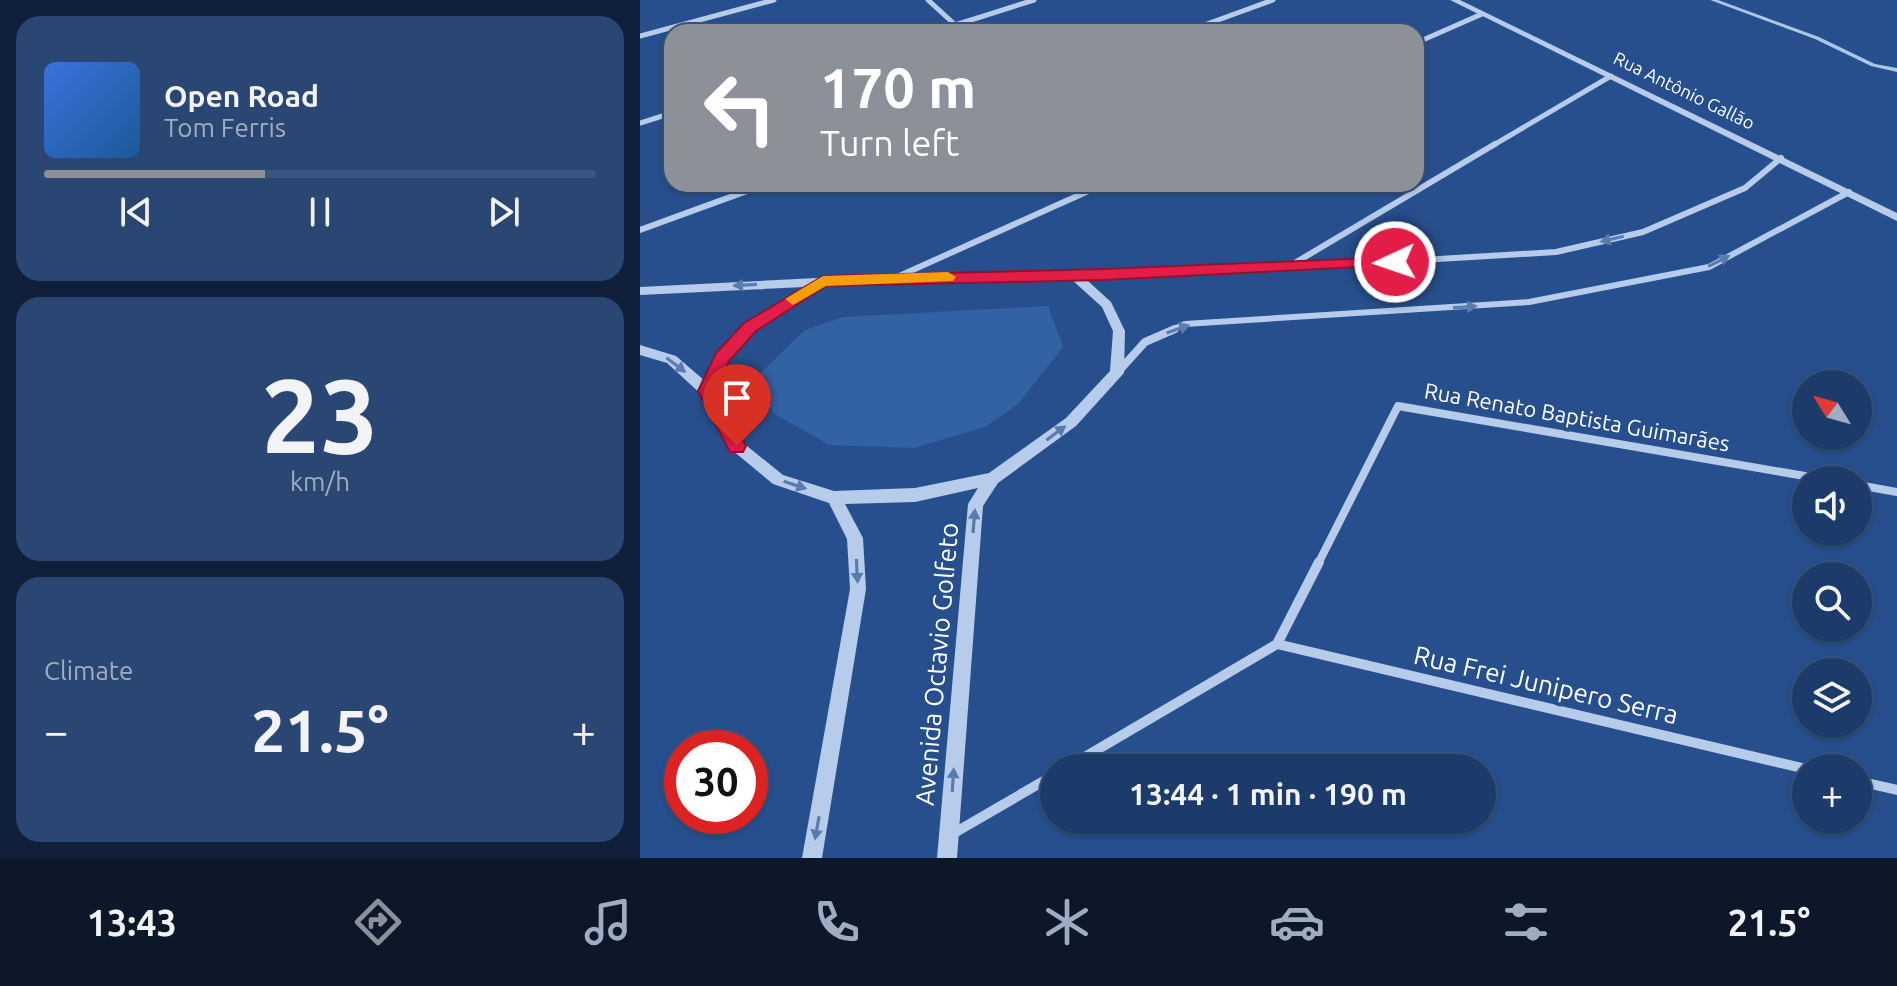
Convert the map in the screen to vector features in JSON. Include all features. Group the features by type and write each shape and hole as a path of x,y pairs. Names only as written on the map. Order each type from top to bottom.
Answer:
{"street":[{"path":"685,24 774,0"},
{"path":"928,0 954,24"},
{"path":"958,24 1034,0"},
{"path":"1207,24 1273,0"},
{"name":"Rua Antônio Gallão","path":"1454,0 1897,217"},
{"path":"1424,39 1482,14"},
{"path":"640,36 664,30"},
{"path":"1424,187 1611,76"},
{"path":"640,123 664,116"},
{"path":"640,291 896,278 1287,268 1540,253 1643,232 1745,188 1781,158"},
{"path":"640,230 744,192"},
{"path":"896,278 1086,192"},
{"path":"1287,268 1415,192"},
{"path":"640,350 671,359 707,391 737,446 778,480 834,498 915,495 993,479 1071,422 1145,342 1185,324 1529,302 1709,267 1849,192"},
{"path":"1074,275 1107,305 1119,331 1117,373"},
{"path":"707,391 722,357 750,327 823,281"},
{"name":"Rua Renato Baptista Guimarães","path":"1277,644 1398,406 1792,474"},
{"name":"Avenida Octavio Golfeto","path":"947,858 976,504 993,479"},
{"path":"1872,488 1897,492"},
{"path":"812,858 858,589 855,538 834,498"},
{"path":"1090,754 1277,644"},
{"name":"Rua Frei Junipero Serra","path":"1277,644 1792,766"},
{"path":"949,836 1040,783"},
{"path":"1872,784 1897,790"}],"shaded area":[{"path":"1048,306 1063,347 1018,404 985,427 914,448 829,445 775,414 751,382 805,330 843,317"}],"waterway":[{"path":"1713,0 1817,38 1873,65 1897,70"}],"slow traffic":[{"path":"793,299 823,281 948,277"}],"route":[{"path":"737,446 707,391 722,357 750,327 823,281 1103,275 1395,262"}]}
